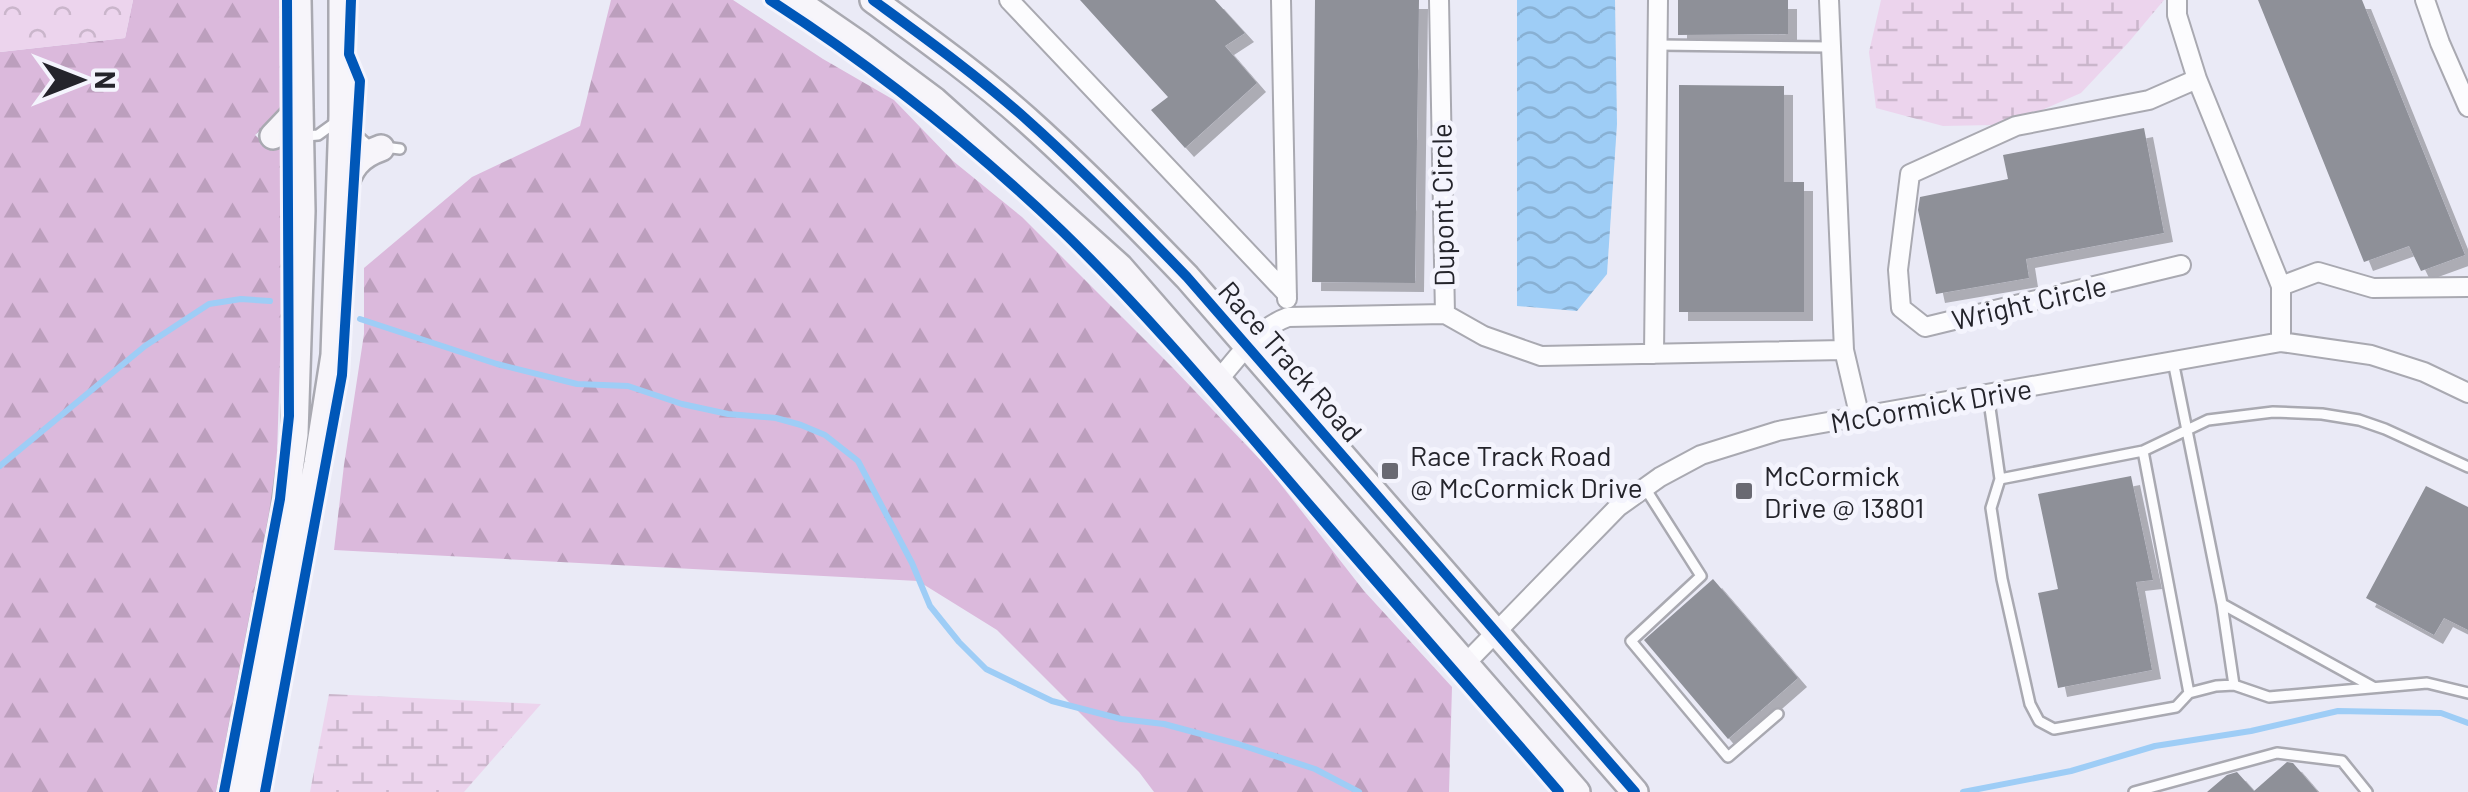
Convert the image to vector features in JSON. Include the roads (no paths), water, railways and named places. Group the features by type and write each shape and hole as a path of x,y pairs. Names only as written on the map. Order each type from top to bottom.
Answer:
{"main road":[{"path":"231,792 284,514 295,434 302,211 282,138 299,94 298,0"},
{"path":"254,792 334,356 342,0"},
{"path":"342,116 356,55 358,0"},
{"path":"794,0 934,100 1120,267 1577,792"},
{"name":"Race Track Road","path":"873,0 1026,118 1187,277 1635,792"},
{"path":"282,138 313,161 317,170 318,324 330,382"},
{"path":"340,201 348,177 365,154 390,148"}],"street":[{"path":"1009,0 1288,294"},
{"path":"1219,379 1248,345 1274,322 1288,317 1281,0"},
{"name":"Dupont Circle","path":"1288,317 1445,314 1439,0"},
{"path":"1654,354 1658,0"},
{"path":"1828,0 1844,350 1860,418"},
{"path":"2176,0 2197,79 2280,286 2280,342"},
{"path":"2425,0 2468,107"},
{"name":"Wright Circle","path":"2181,265 1925,326 1900,308 1898,270 1910,174 2016,126 2149,100 2197,79"},
{"path":"2280,286 2318,272 2373,288 2468,287"},
{"path":"1445,314 1484,336 1541,356 1844,350"},
{"name":"McCormick Drive","path":"1466,663 1618,507 1700,456 1778,432 2280,342 2371,355 2424,372 2468,394"}],"lane":[{"path":"1658,46 1831,47"},
{"path":"282,138 318,134 342,116 349,129 368,145 390,148"},
{"path":"2173,361 2222,604 2234,685"},
{"path":"1988,394 2000,479 1990,508 2030,704 2039,721 2054,729 2176,707 2189,693 2216,686 2234,685 2269,697 2427,683 2468,693"},
{"path":"2000,479 2143,451 2208,420 2273,412 2359,420 2468,468"},
{"path":"2143,451 2189,693"},
{"path":"1645,488 1700,576 1631,641 1728,757 1778,714"},
{"path":"2222,604 2374,687"},
{"path":"2134,792 2277,753 2342,761 2367,792"}],"water":[{"path":"1517,0 1615,0 1617,124 1607,274 1577,311 1517,306"}],"waterway":[{"path":"0,466 145,346 209,304 241,299 270,301"},
{"path":"360,319 497,364 577,384 628,386 728,414 776,418 825,435 858,461 912,563 930,606 986,669 1052,701 1238,744 1315,769 1359,792"},
{"path":"1963,792 2071,771 2155,746 2251,731 2338,711 2441,713 2468,723"}],"place":[{"name":"Race Track Road @ McCormick Drive","path":"1390,471"},
{"name":"McCormick Drive @ 13801","path":"1744,491"}]}
